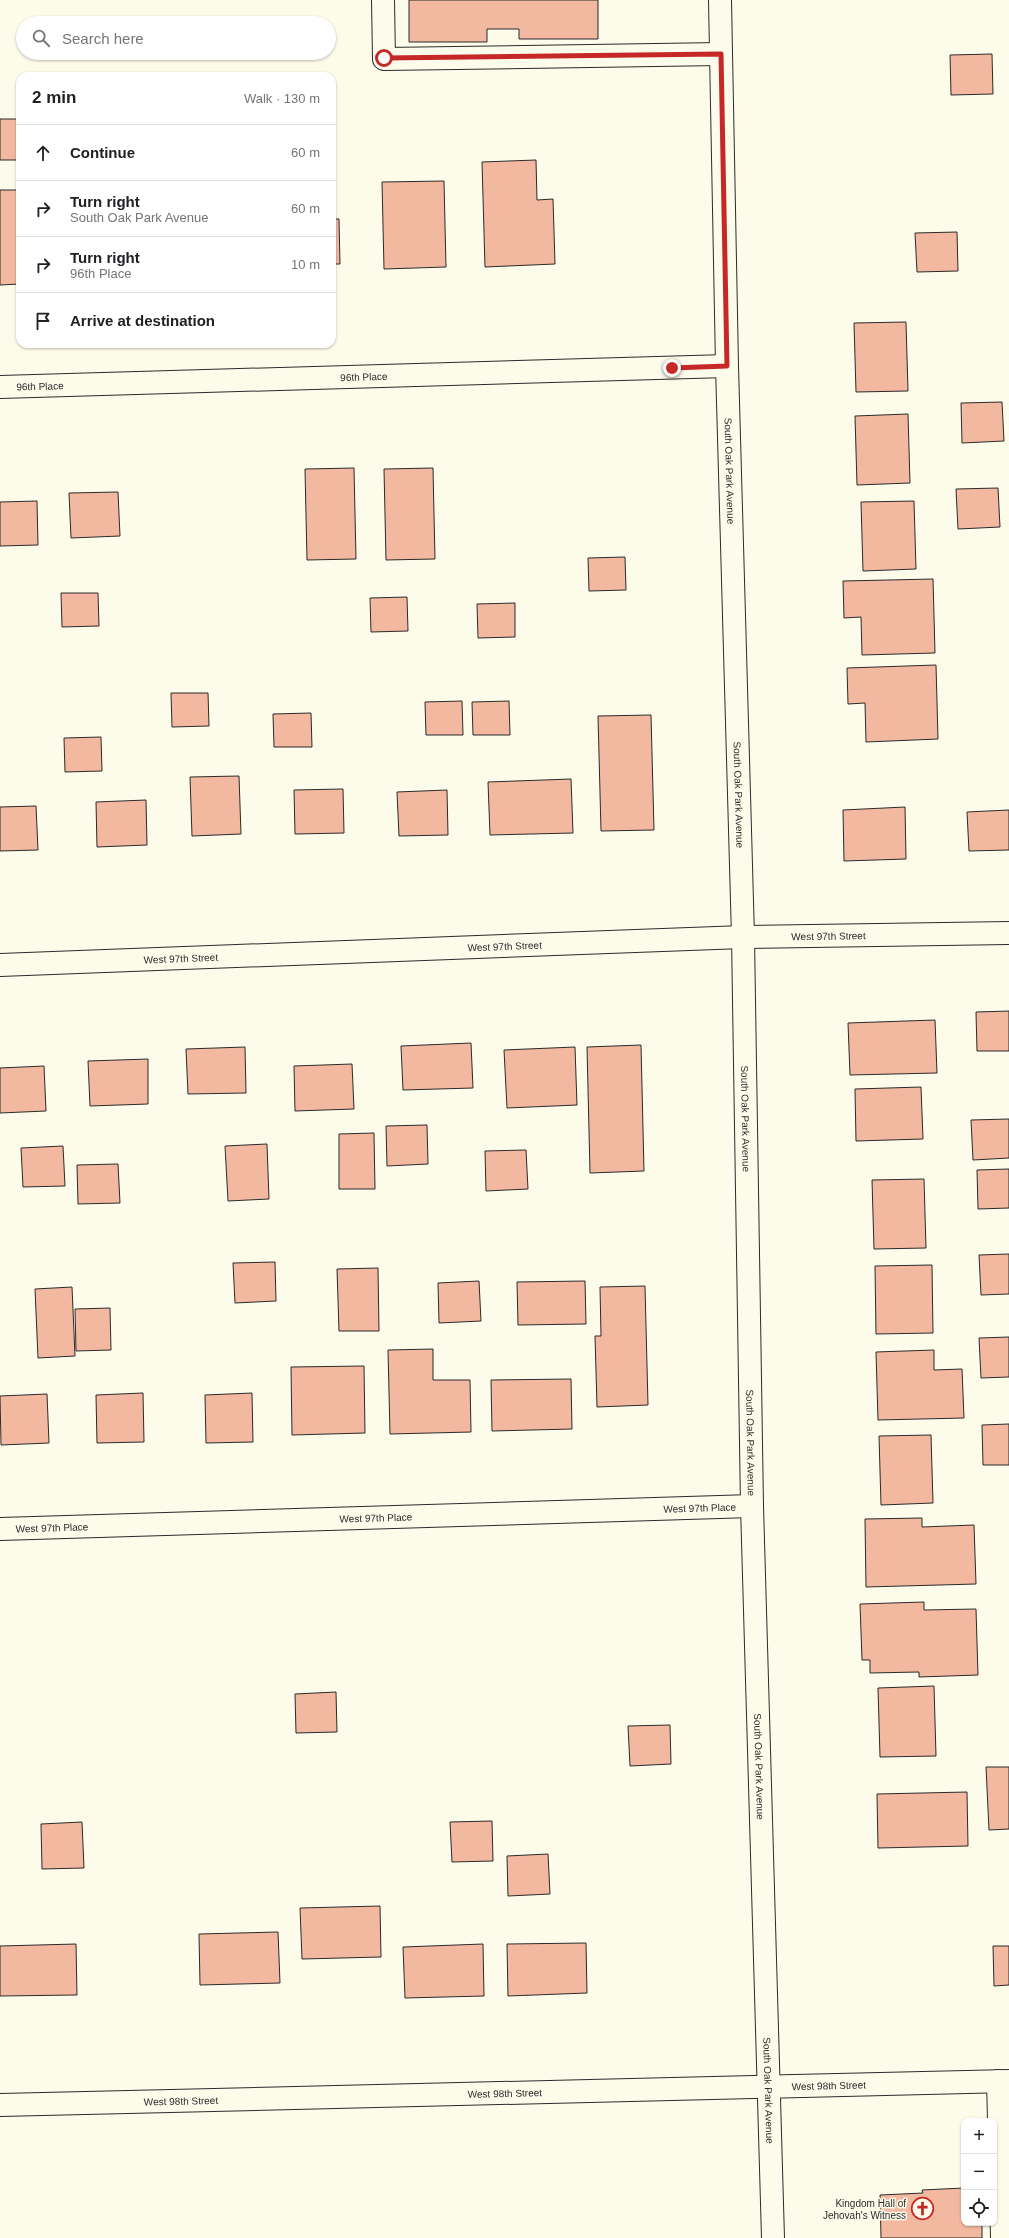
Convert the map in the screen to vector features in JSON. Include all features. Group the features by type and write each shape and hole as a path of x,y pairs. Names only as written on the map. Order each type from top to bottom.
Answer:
{"street":[{"path":"383,0 384,58 721,54"},
{"name":"South Oak Park Avenue","path":"720,0 727,366 743,937 752,1506 770,2088 773,2238"},
{"name":"96th Place","path":"0,387 727,366"},
{"name":"West 97th Street","path":"0,965 743,937 1009,933"},
{"name":"West 97th Place","path":"0,1529 752,1506"},
{"path":"1002,2238 1003,2081"},
{"name":"West 98th Street","path":"0,2105 770,2088 1003,2081"}],"building":[{"path":"409,0 598,0 598,39 519,39 519,29 487,29 487,42 409,42"},
{"path":"992,54 993,94 951,95 950,55"},
{"path":"0,119 16,119 16,160 0,160"},
{"path":"536,160 537,200 553,199 555,264 485,267 482,162"},
{"path":"444,181 446,267 384,269 382,182"},
{"path":"0,190 16,190 16,284 0,285"},
{"path":"336,219 339,219 340,264 336,264"},
{"path":"957,232 958,271 917,272 915,233"},
{"path":"906,322 908,391 856,392 854,323"},
{"path":"1002,402 1004,441 962,443 961,403"},
{"path":"908,414 910,483 857,485 855,416"},
{"path":"354,468 356,559 307,560 305,469"},
{"path":"433,468 435,559 386,560 384,469"},
{"path":"998,488 1000,527 958,529 956,489"},
{"path":"118,492 120,536 71,538 69,493"},
{"path":"37,501 38,545 0,546 0,502"},
{"path":"914,501 916,569 863,571 861,502"},
{"path":"625,557 626,590 589,591 588,558"},
{"path":"933,579 935,653 862,655 861,617 844,618 843,581"},
{"path":"61,593 98,593 99,626 62,627"},
{"path":"407,597 408,631 371,632 370,598"},
{"path":"515,603 515,637 478,638 477,604"},
{"path":"936,665 938,739 866,742 865,703 848,704 847,668"},
{"path":"171,693 208,693 209,726 172,727"},
{"path":"462,701 463,735 426,735 425,702"},
{"path":"509,701 510,735 473,735 472,702"},
{"path":"311,713 312,747 274,747 273,714"},
{"path":"651,715 654,830 601,831 598,716"},
{"path":"101,737 102,771 65,772 64,738"},
{"path":"239,776 241,834 192,836 190,777"},
{"path":"571,779 573,833 490,835 488,782"},
{"path":"343,789 344,833 295,834 294,790"},
{"path":"447,790 448,835 399,836 397,792"},
{"path":"146,800 147,845 97,847 96,802"},
{"path":"36,806 38,850 0,851 0,807"},
{"path":"905,807 906,859 844,861 843,810"},
{"path":"1009,810 1009,850 969,851 967,812"},
{"path":"1009,1011 1009,1051 977,1051 976,1012"},
{"path":"935,1020 937,1073 850,1075 848,1023"},
{"path":"471,1043 473,1088 403,1090 401,1046"},
{"path":"641,1045 644,1171 590,1173 587,1047"},
{"path":"245,1047 246,1093 188,1094 186,1049"},
{"path":"575,1047 577,1105 507,1108 504,1050"},
{"path":"148,1059 148,1104 90,1106 88,1061"},
{"path":"352,1064 354,1109 295,1111 294,1066"},
{"path":"44,1066 46,1111 0,1113 0,1068"},
{"path":"921,1087 923,1139 856,1141 855,1089"},
{"path":"1009,1119 1009,1158 973,1160 971,1120"},
{"path":"427,1125 428,1164 387,1166 386,1126"},
{"path":"374,1133 375,1189 339,1189 339,1134"},
{"path":"267,1144 269,1199 228,1201 225,1146"},
{"path":"63,1146 65,1186 23,1187 21,1148"},
{"path":"526,1150 528,1189 486,1191 485,1151"},
{"path":"118,1164 120,1203 78,1204 77,1165"},
{"path":"1009,1169 1009,1208 978,1209 977,1170"},
{"path":"924,1179 926,1248 874,1249 872,1180"},
{"path":"1009,1254 1009,1294 981,1295 979,1255"},
{"path":"275,1262 276,1301 235,1303 233,1263"},
{"path":"932,1265 933,1333 876,1334 875,1266"},
{"path":"378,1268 379,1331 339,1331 337,1269"},
{"path":"479,1281 481,1321 439,1323 438,1283"},
{"path":"585,1281 586,1324 518,1325 517,1282"},
{"path":"645,1286 648,1405 597,1407 595,1336 601,1336 600,1287"},
{"path":"72,1287 75,1356 38,1358 35,1289"},
{"path":"110,1308 111,1350 76,1351 75,1309"},
{"path":"1009,1337 1009,1377 981,1378 979,1338"},
{"path":"433,1349 433,1380 470,1380 471,1432 390,1434 388,1350"},
{"path":"934,1350 934,1370 962,1369 964,1418 878,1420 876,1352"},
{"path":"364,1366 365,1433 292,1435 291,1367"},
{"path":"571,1379 572,1429 492,1431 491,1380"},
{"path":"143,1393 144,1442 97,1443 96,1395"},
{"path":"252,1393 253,1442 206,1443 205,1395"},
{"path":"47,1394 49,1443 1,1445 0,1396"},
{"path":"1009,1424 1009,1465 983,1465 982,1425"},
{"path":"931,1435 933,1503 881,1505 879,1436"},
{"path":"922,1518 922,1527 974,1525 976,1584 866,1587 865,1519"},
{"path":"924,1602 924,1610 976,1609 978,1675 919,1677 919,1672 870,1673 870,1660 862,1660 860,1604"},
{"path":"934,1686 936,1756 880,1757 878,1688"},
{"path":"336,1692 337,1732 296,1733 295,1694"},
{"path":"670,1725 671,1764 630,1766 628,1726"},
{"path":"986,1767 1009,1767 1009,1829 989,1830"},
{"path":"967,1792 968,1846 878,1848 877,1794"},
{"path":"492,1821 493,1861 452,1862 450,1822"},
{"path":"82,1822 84,1868 42,1869 41,1824"},
{"path":"548,1854 550,1894 508,1896 507,1856"},
{"path":"380,1906 381,1957 302,1959 300,1908"},
{"path":"278,1932 280,1983 200,1985 199,1934"},
{"path":"586,1943 587,1993 508,1996 507,1944"},
{"path":"76,1944 77,1995 0,1996 0,1946"},
{"path":"483,1944 484,1996 405,1998 403,1947"},
{"path":"993,1946 1009,1946 1009,1985 994,1986"},
{"name":"Kingdom Hall of Jehovah's Witness","path":"961,2188 961,2226 982,2226 982,2238 881,2238 880,2195 923,2193 922,2190"}],"place":[{"name":"Kingdom Hall of Jehovah's Witness","path":"922,2209"}],"route":[{"path":"384,58 721,54 727,366 672,368"}]}
